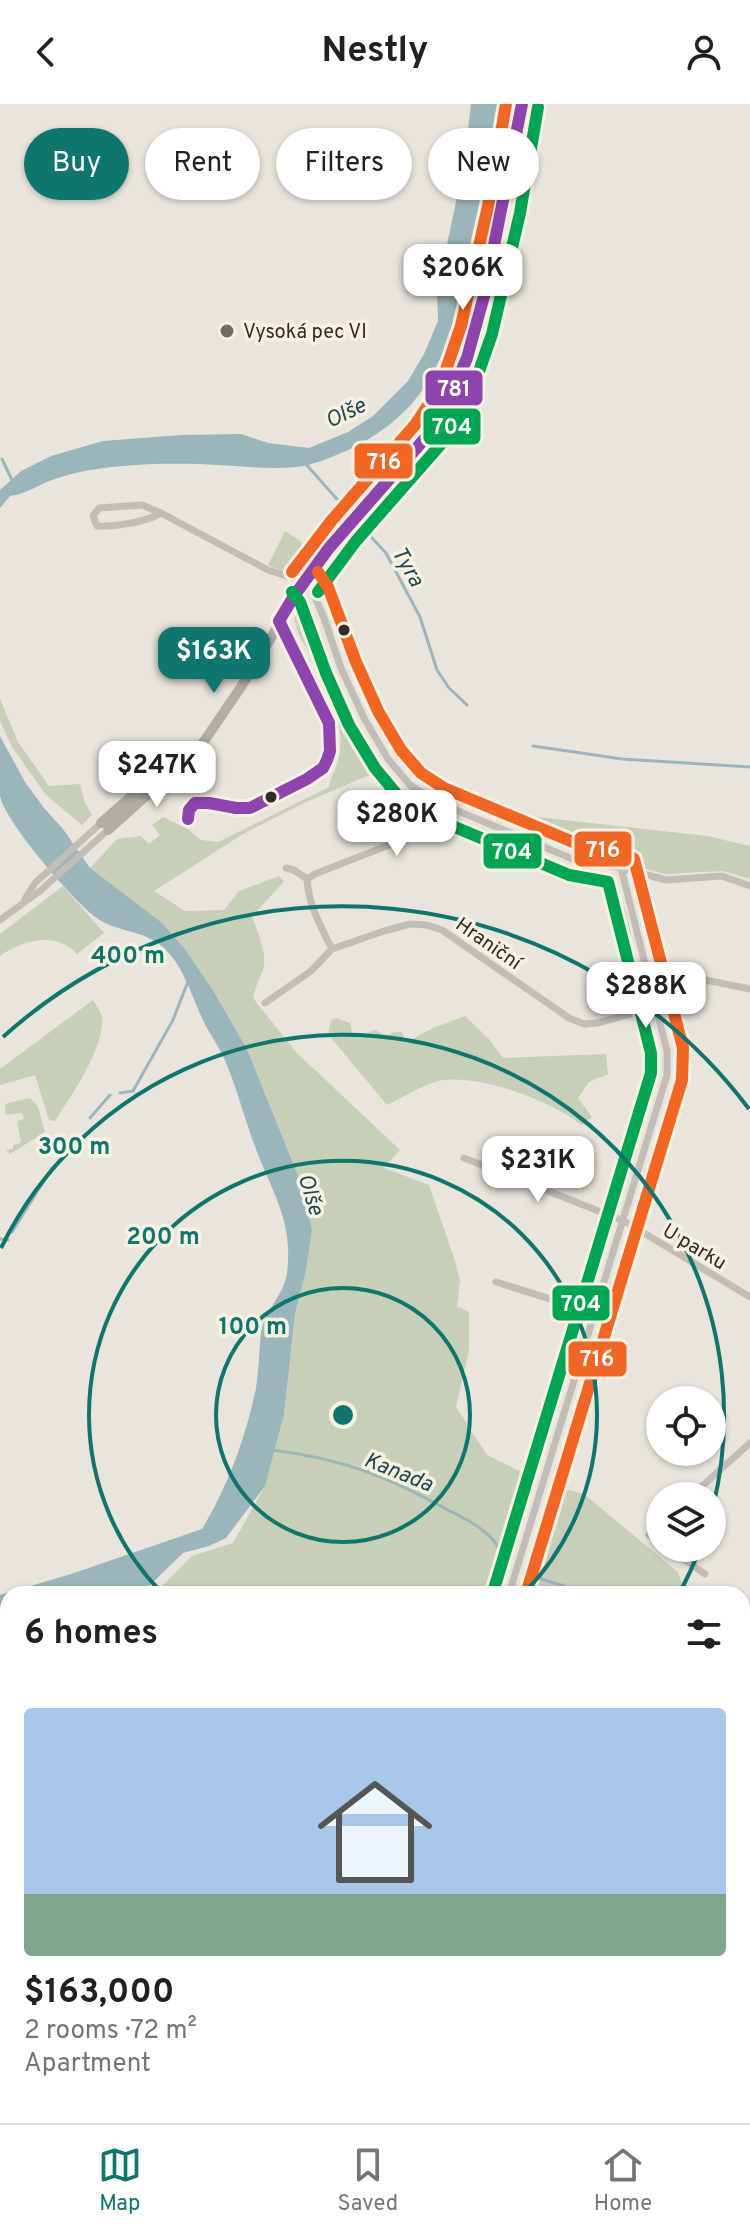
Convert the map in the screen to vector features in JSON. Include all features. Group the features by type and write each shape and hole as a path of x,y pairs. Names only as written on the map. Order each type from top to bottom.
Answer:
{"street":[{"path":"24,901 35,883 148,794 161,779 198,750 241,687 305,582 443,414 462,374 476,330 504,209 522,104"},
{"path":"161,513 153,518 106,527 97,526 93,516 99,508 142,505 161,513 268,570 305,582 314,594 341,668 364,718 388,759 410,785 437,802 575,860 666,880 722,876 750,886"},
{"path":"307,879 417,834 434,821 437,802"},
{"path":"0,920 40,891 105,827"},
{"path":"286,868 307,879"},
{"path":"511,1586 667,1075 667,1051 621,868"},
{"path":"307,879 316,913 332,949"},
{"name":"Hraniční","path":"265,1003 311,971 332,949 410,924 442,930 569,1018 584,1024 657,1007"},
{"path":"647,968 750,989"},
{"name":"U parku","path":"464,1158 624,1221 750,1297"},
{"path":"496,1282 595,1313"},
{"path":"707,1482 750,1443"},
{"path":"688,1562 705,1574"}],"green space":[{"path":"285,531 305,546 307,561 283,572 268,565"},
{"path":"299,605 306,607 321,651 310,655 295,624"},
{"path":"324,662 366,743 384,769 306,802 243,834 154,891 185,911 224,910 239,891 279,876 284,881 252,917 264,959 253,998 296,1052 400,1150 384,1168 429,1185 460,1280 457,1306 469,1312 469,1350 456,1407 487,1455 532,1477 497,1586 162,1586 192,1556 233,1543 265,1486 284,1415 295,1314 312,1230 303,1188 247,1049 214,992 90,868 117,839 141,836 149,844 160,835 152,825 163,817 188,829 201,840 218,842 329,787 338,761 340,733 334,710 315,666"},
{"path":"0,699 18,742 49,786 80,784 92,815 82,825 46,795 12,747 0,721"},
{"path":"155,745 160,753 159,760 122,793 118,788 153,755 149,750"},
{"path":"520,815 707,836 750,846 750,879 723,871 664,874 554,843 518,826"},
{"path":"63,886 104,933 77,954 59,942 39,940 0,956 0,934"},
{"path":"622,906 631,933 628,941 632,954 630,958 625,954 617,913 617,907"},
{"path":"93,1000 102,1017 93,1057 55,1121 49,1120 35,1075 0,1085 0,1069"},
{"path":"465,1016 503,1058 606,1054 608,1074 589,1082 578,1098 592,1117 582,1125 552,1107 516,1092 460,1080 430,1084 387,1105 328,1034 331,1020 336,1018 350,1023 352,1032 361,1035 375,1030 387,1036 401,1032 407,1042"},
{"path":"30,1098 38,1107 45,1132 10,1154 6,1150 21,1143 17,1121 24,1119 22,1113 6,1115 5,1104"},
{"path":"550,1485 584,1494 646,1545 646,1562 666,1562 678,1572 682,1584 687,1586 519,1586"}],"water":[{"path":"471,104 499,104 496,128 468,128"},
{"path":"456,200 486,200 467,289 440,358 416,399 380,432 359,445 303,466 131,465 81,472 10,496 0,508 0,490 21,471 51,456 103,441 241,434 268,443 309,448 348,432 373,416 408,381 438,321 437,292"},
{"path":"0,736 25,782 90,868 162,923 184,948 247,1049 303,1188 312,1230 295,1314 284,1415 265,1486 226,1538 183,1553 149,1586 30,1586 202,1529 228,1478 247,1425 256,1388 261,1333 285,1281 288,1241 282,1213 223,1055 175,961 159,944 105,923 87,910 27,842 0,796"}],"waterway":[{"path":"2,459 12,480"},
{"name":"Tyra","path":"304,462 352,516"},
{"name":"Tyra","path":"357,522 386,553 420,617 437,670 449,688 467,705"},
{"name":"Tyra","path":"533,746 622,759 750,767"},
{"path":"120,1093 133,1091 173,1020 187,984"},
{"path":"90,1118 110,1095"},
{"path":"12,1232 52,1168"},
{"path":"0,1239 8,1240"},
{"name":"Kanada","path":"273,1450 343,1464 405,1488 478,1527 494,1541 506,1563"},
{"name":"Kanada","path":"526,1574 564,1586"}],"transit line":[{"name":"716","path":"292,572 332,520 415,425 440,387 461,326 488,206 506,104"},
{"name":"781","path":"279,621 329,548 428,435 450,397 467,358 484,296 522,104"},
{"name":"704","path":"318,592 356,541 441,444 469,400 492,334 520,213 538,107"},
{"name":"716","path":"318,572 328,587 378,711 401,750 421,773 444,788 580,845 625,853 634,859 683,1048 682,1080 528,1586"},
{"name":"704","path":"292,592 300,602 349,725 375,768 399,797 431,817 569,875 608,882 651,1053 651,1073 495,1586"},
{"name":"781","path":"188,819 189,810 195,803 250,808 307,779 323,768 327,760 330,751 329,723 279,621"}],"place":[{"name":"Vysoká pec VI","path":"227,331"}],"water label":[{"name":"Olše","path":"345,412"},
{"name":"Olše","path":"312,1194"}]}
